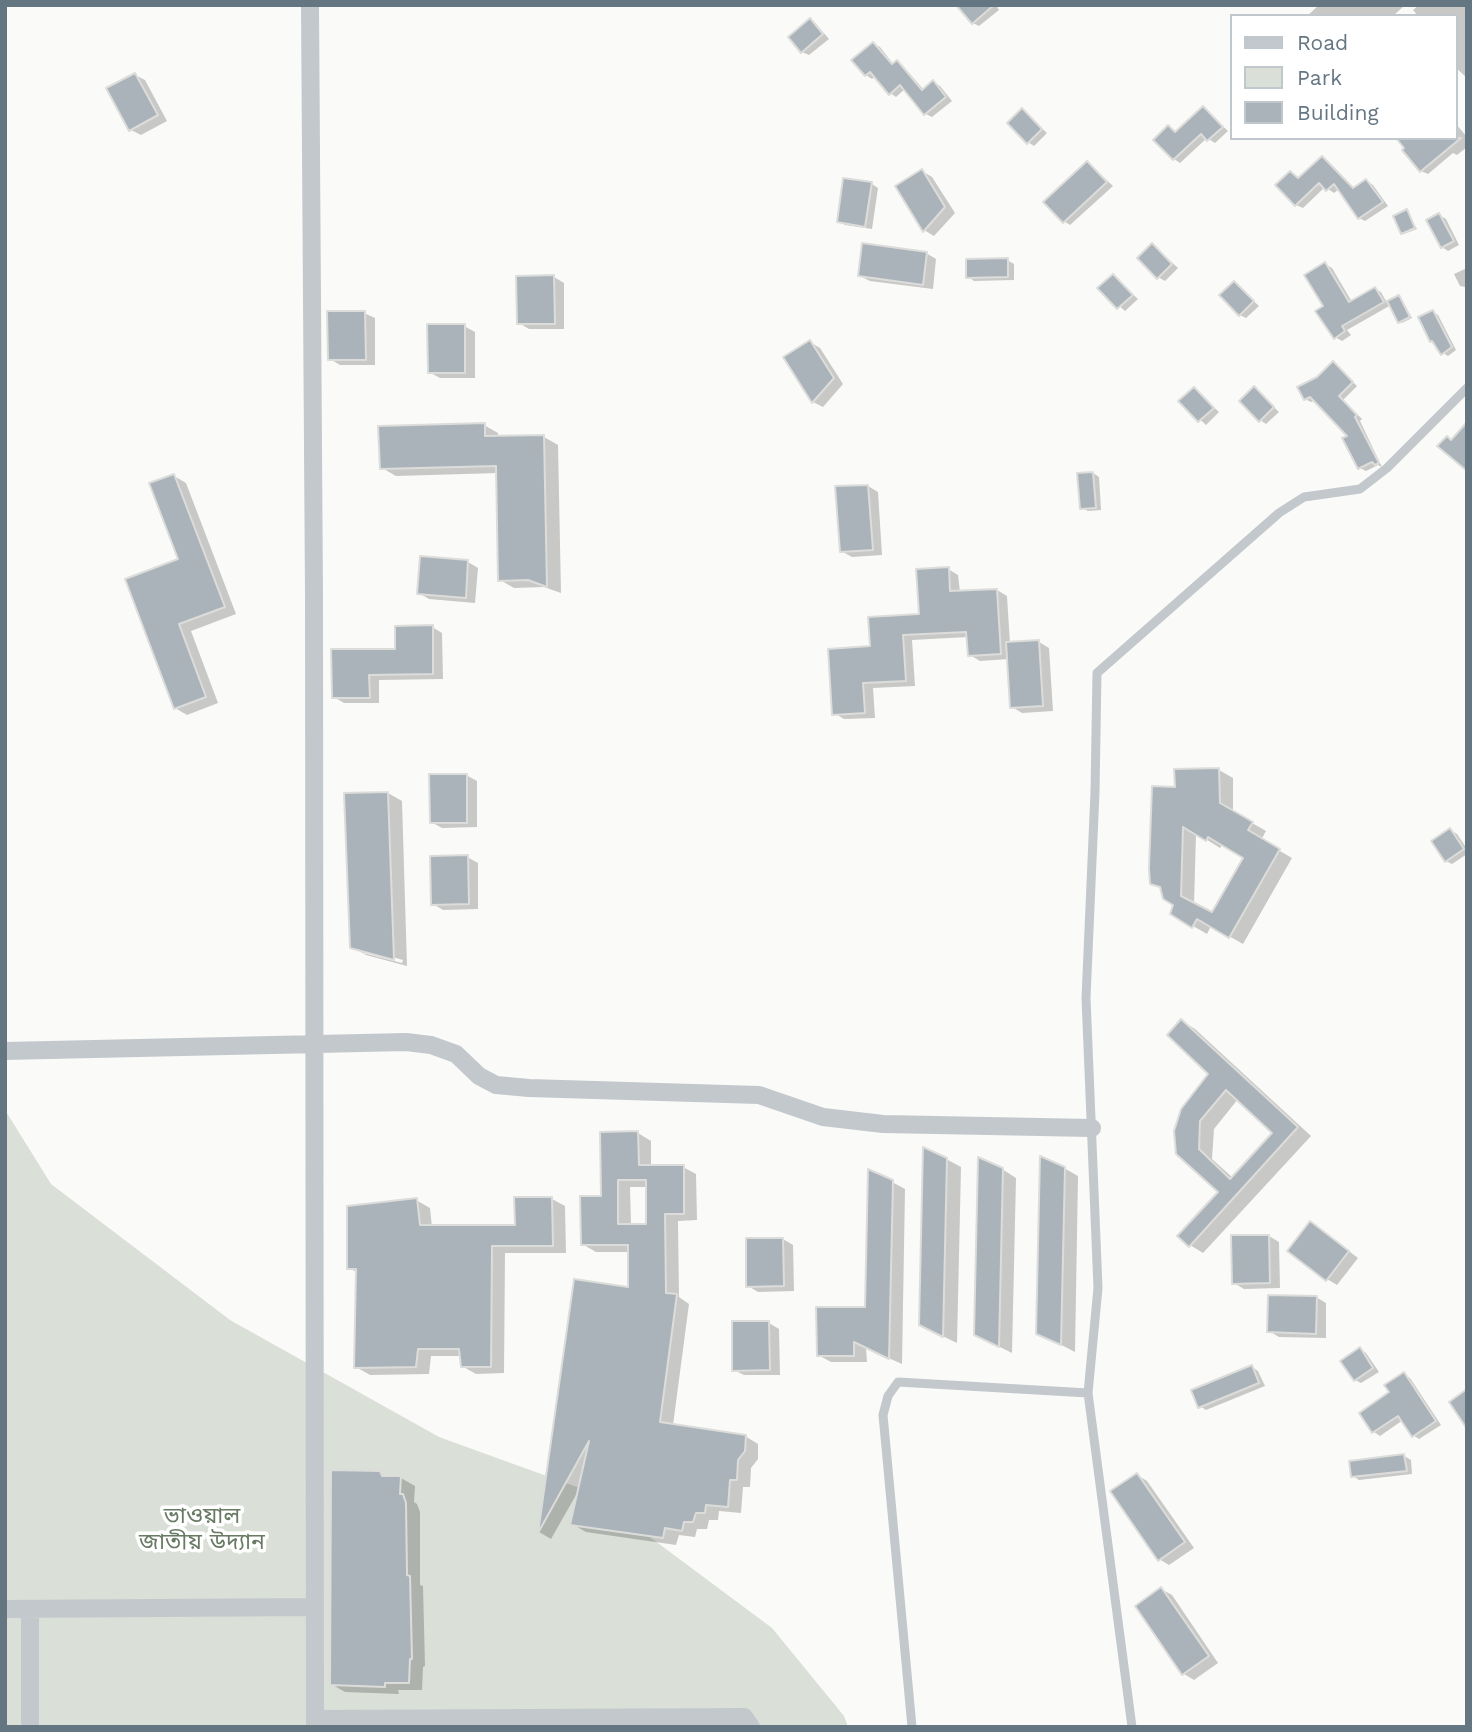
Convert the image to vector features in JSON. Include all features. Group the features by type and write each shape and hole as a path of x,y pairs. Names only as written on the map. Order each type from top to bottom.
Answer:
{"street":[{"path":"310,5 314,595 315,1723 744,1717 751,1727"},
{"path":"5,1051 406,1042 431,1045 456,1054 479,1076 496,1085 759,1096 823,1117 883,1124 1092,1128"},
{"path":"5,1609 313,1607"},
{"path":"30,1609 30,1727"}],"lane":[{"path":"1132,1727 1088,1393 1098,1288 1086,999 1097,673 1279,513 1304,497 1360,489 1387,468 1467,388"},
{"path":"912,1727 883,1415 888,1396 898,1382 1088,1393"}],"green space":[{"name":"ভাওয়াল জাতীয় উদ্যান","path":"5,1110 51,1184 230,1320 439,1437 588,1491 772,1628 844,1716 848,1727 5,1727"}],"building":[{"path":"956,5 994,5 972,24"},
{"path":"810,18 823,34 801,53 788,37"},
{"path":"873,42 892,64 897,60 922,90 933,80 946,97 924,115 900,85 889,95 870,72 865,76 851,60"},
{"path":"135,73 158,115 129,131 106,88"},
{"path":"1203,106 1223,127 1207,141 1201,134 1173,160 1153,140 1168,125 1175,132"},
{"path":"1022,108 1042,129 1027,144 1007,123"},
{"path":"1461,138 1420,172 1402,150 1404,148 1398,140"},
{"path":"1322,156 1353,188 1366,179 1383,202 1358,219 1334,184 1326,191 1319,183 1295,206 1275,185 1290,171 1298,178"},
{"path":"1087,161 1107,182 1063,223 1043,202"},
{"path":"922,169 945,207 923,232 895,186"},
{"path":"843,178 872,182 865,227 837,222"},
{"path":"1407,209 1415,228 1401,234 1393,216"},
{"path":"1439,213 1454,241 1441,248 1426,220"},
{"path":"862,243 927,252 923,285 858,276"},
{"path":"1152,243 1172,264 1157,279 1137,258"},
{"path":"1008,258 1008,277 966,278 966,259"},
{"path":"1325,262 1349,302 1375,287 1384,302 1342,326 1345,331 1334,339 1315,311 1323,306 1304,275"},
{"path":"1113,274 1133,295 1117,309 1097,288"},
{"path":"554,275 555,324 517,324 516,276"},
{"path":"1234,281 1254,301 1239,316 1219,295"},
{"path":"1399,295 1410,317 1398,323 1387,301"},
{"path":"1433,310 1452,347 1441,355 1432,341 1430,342 1418,317"},
{"path":"327,311 365,311 366,360 328,360"},
{"path":"427,324 465,324 465,373 428,373"},
{"path":"810,340 834,378 812,403 783,357"},
{"path":"1333,361 1353,382 1339,396 1357,415 1355,417 1379,463 1375,465 1372,462 1358,469 1342,438 1347,436 1310,397 1304,400 1297,387 1317,377"},
{"path":"1254,386 1274,407 1259,422 1239,401"},
{"path":"1194,387 1214,408 1198,422 1178,401"},
{"path":"1467,422 1467,471 1437,446 1447,436 1451,440"},
{"path":"485,423 485,436 544,435 547,587 528,580 498,581 496,466 380,469 378,426"},
{"path":"1093,472 1096,508 1080,509 1077,473"},
{"path":"174,474 225,607 179,624 206,697 174,709 125,579 178,559 149,483"},
{"path":"868,485 873,550 840,552 835,486"},
{"path":"420,556 468,560 466,598 417,594"},
{"path":"949,567 950,591 997,589 1001,654 968,656 966,632 903,635 906,681 863,683 865,713 832,715 828,649 870,646 868,617 919,614 916,569"},
{"path":"433,625 433,674 369,675 370,698 332,698 331,649 395,649 395,626"},
{"path":"1039,640 1043,706 1010,708 1006,642"},
{"path":"1219,768 1220,803 1253,822 1248,830 1280,849 1229,938 1197,919 1192,928 1170,914 1173,905 1163,899 1160,887 1150,884 1152,786 1175,787 1174,769","holes":["1183,827 1206,841 1208,837 1243,858 1212,912 1181,896"]},
{"path":"429,774 467,774 467,823 430,823"},
{"path":"388,792 394,960 350,948 344,793"},
{"path":"1450,828 1464,849 1445,862 1431,841"},
{"path":"468,855 469,904 431,905 430,856"},
{"path":"1181,1019 1298,1127 1189,1247 1177,1236 1218,1192 1176,1154 1174,1131 1181,1109 1208,1074 1167,1035","holes":["1226,1090 1272,1133 1230,1179 1199,1149 1200,1121"]},
{"path":"638,1131 639,1165 684,1165 684,1214 665,1214 666,1293 677,1294 660,1422 746,1435 745,1451 738,1460 737,1480 730,1480 728,1507 706,1505 705,1513 696,1513 693,1522 684,1522 682,1531 665,1528 663,1538 570,1525 589,1441 538,1533 574,1279 628,1287 628,1245 581,1245 580,1196 601,1196 600,1132","holes":["618,1180 646,1180 646,1224 618,1224"]},
{"path":"923,1147 947,1158 943,1337 919,1325"},
{"path":"1040,1156 1065,1167 1061,1345 1036,1334"},
{"path":"978,1157 1003,1168 999,1347 974,1335"},
{"path":"868,1169 893,1180 889,1359 854,1342 854,1356 817,1356 816,1307 865,1307"},
{"path":"514,1197 552,1197 553,1246 492,1246 491,1367 461,1367 459,1349 418,1349 416,1367 354,1368 356,1269 347,1269 347,1206 417,1198 420,1225 515,1225"},
{"path":"1310,1221 1349,1251 1326,1281 1287,1251"},
{"path":"1231,1235 1269,1235 1270,1283 1232,1284"},
{"path":"746,1238 783,1238 784,1286 746,1287"},
{"path":"1268,1295 1317,1296 1316,1334 1267,1332"},
{"path":"732,1321 769,1321 770,1370 732,1371"},
{"path":"1360,1347 1373,1368 1354,1381 1340,1361"},
{"path":"1252,1365 1259,1383 1198,1408 1191,1390"},
{"path":"1404,1372 1436,1421 1412,1437 1398,1416 1372,1433 1359,1413 1389,1392 1384,1385"},
{"path":"1467,1389 1467,1429 1449,1402"},
{"path":"1404,1454 1407,1471 1351,1477 1349,1461"},
{"path":"331,1470 380,1471 382,1476 401,1476 400,1494 403,1494 406,1503 407,1575 410,1576 412,1659 409,1683 385,1683 385,1687 330,1685"},
{"path":"1137,1473 1185,1542 1158,1561 1110,1491"},
{"path":"1161,1587 1209,1656 1182,1675 1135,1606"}]}
